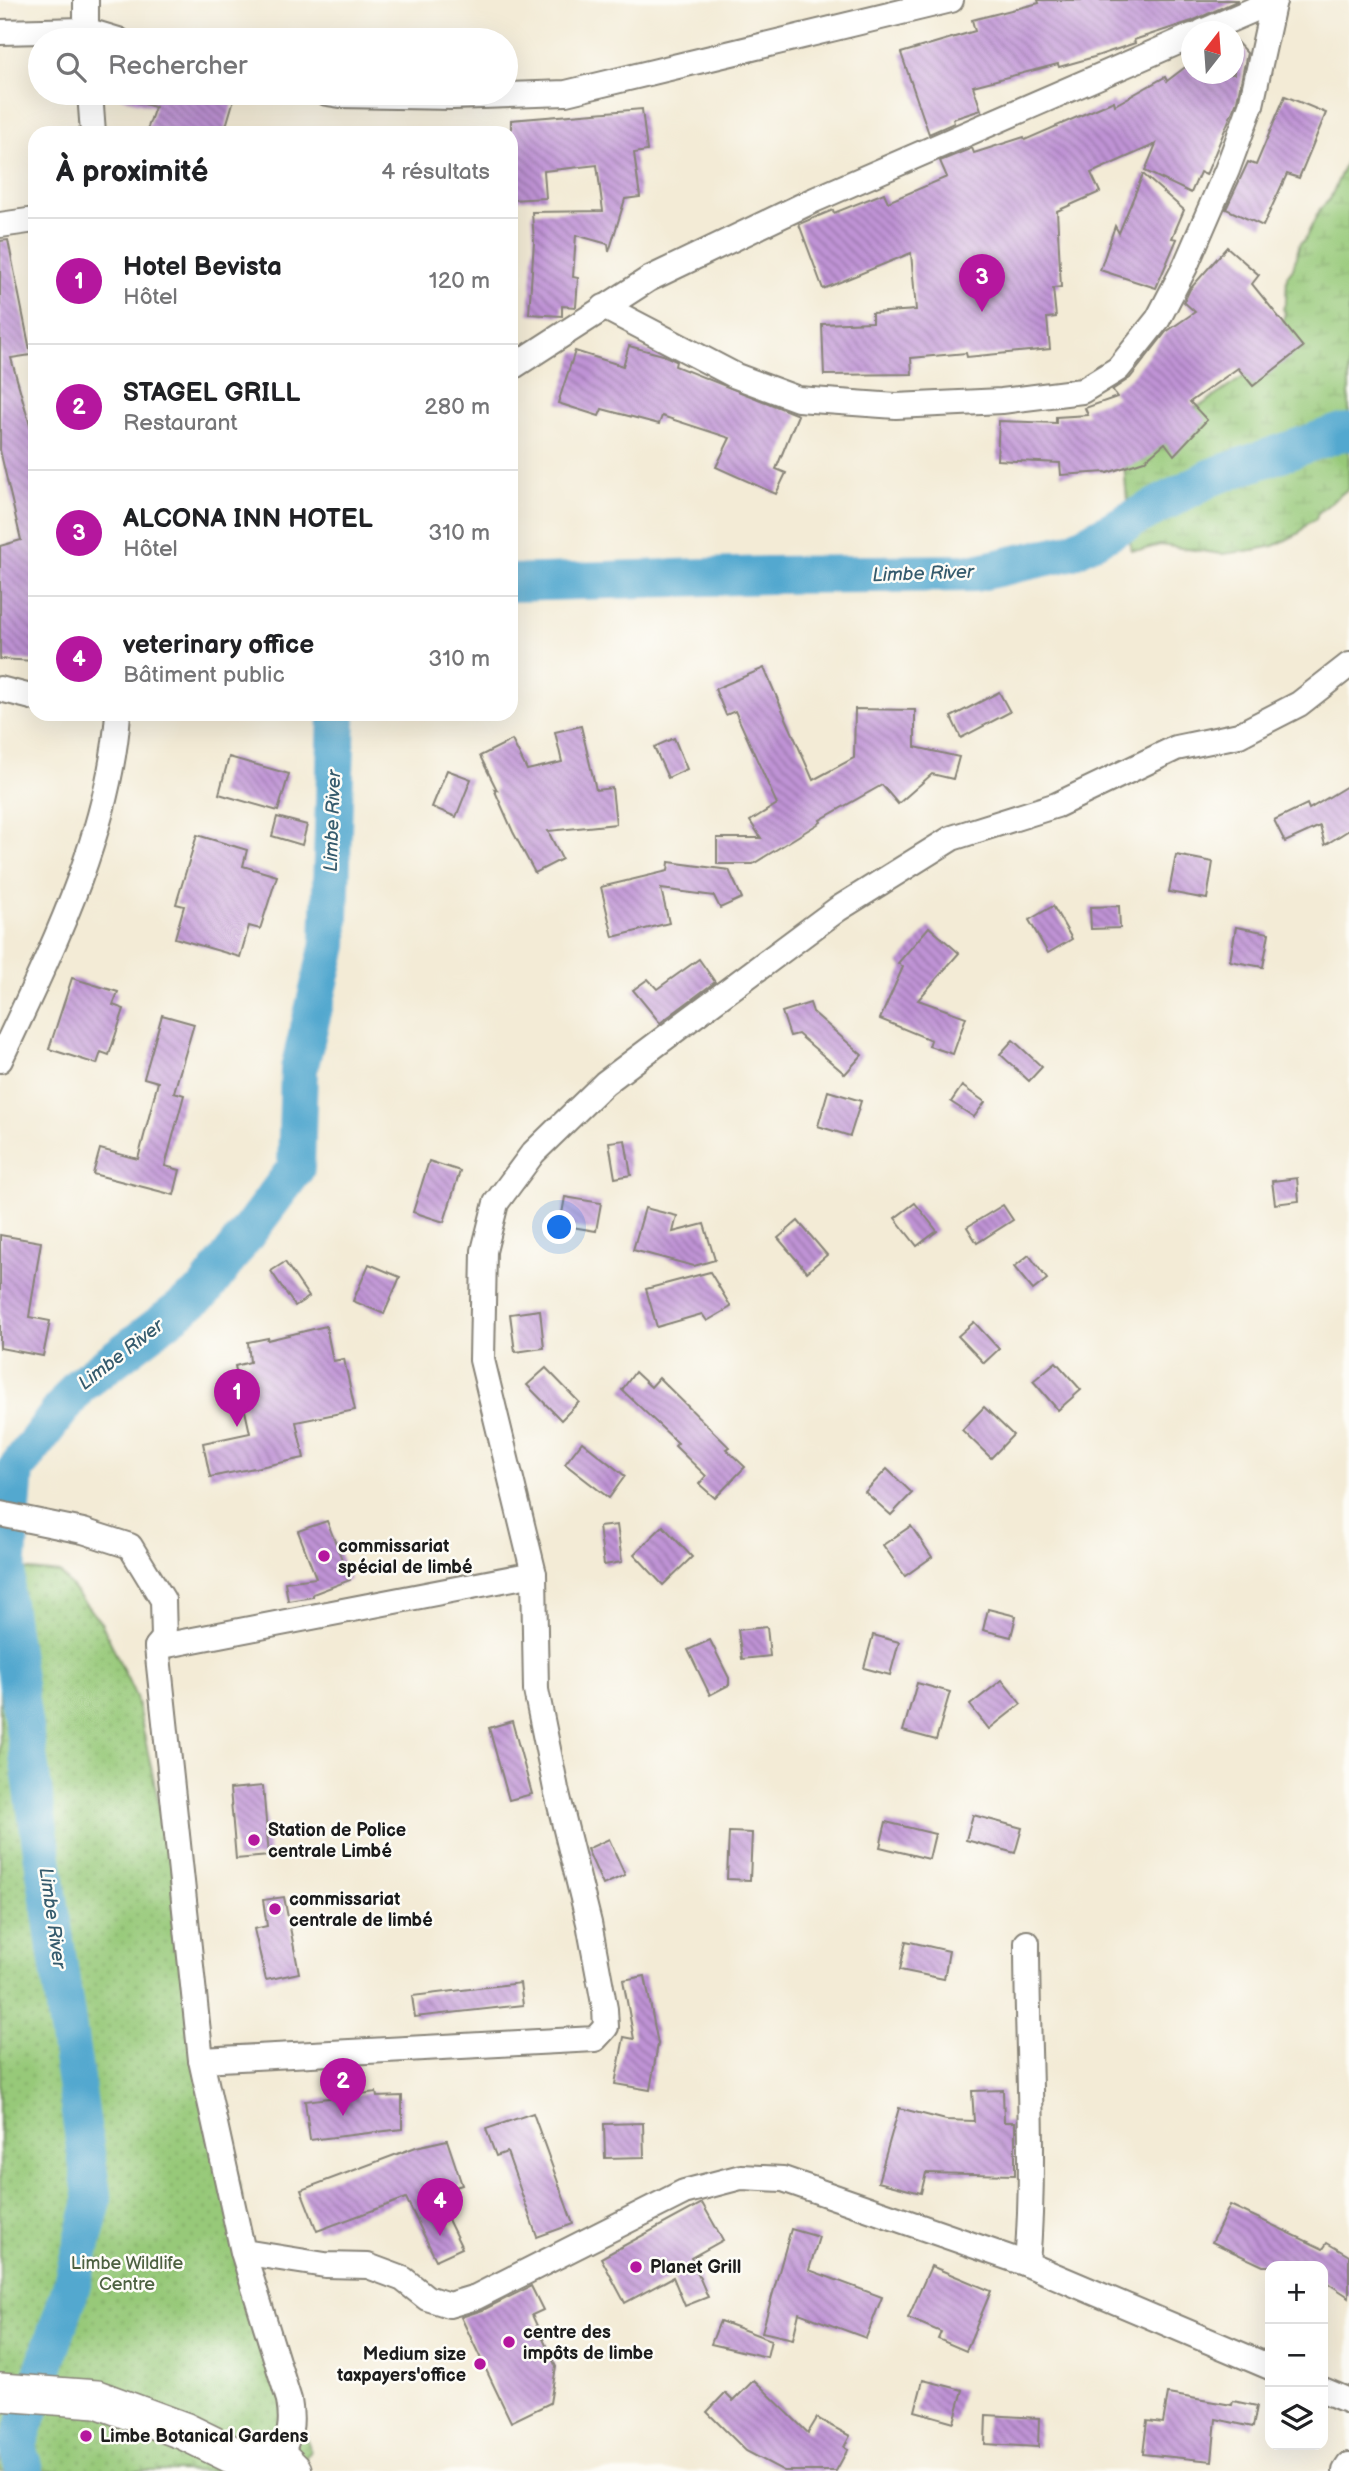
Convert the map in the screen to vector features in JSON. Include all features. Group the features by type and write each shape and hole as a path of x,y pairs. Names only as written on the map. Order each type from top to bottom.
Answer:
{"highway":[{"path":"0,2392 97,2399 184,2431 233,2455 286,2463"}],"street":[{"path":"86,0 86,28"},
{"path":"518,95 566,93 951,0"},
{"path":"1227,21 1274,0"},
{"path":"604,307 736,376 798,399 896,406 1002,401 1082,391 1118,369 1158,319 1185,267 1227,170 1251,105 1274,0"},
{"path":"0,32 28,33"},
{"path":"518,363 649,279 814,200 1181,41"},
{"path":"91,105 92,126"},
{"path":"0,225 28,221"},
{"path":"201,2060 594,2039 606,2028 589,1923 556,1788 536,1690 534,1574 482,1360 484,1251 496,1203 533,1153 605,1083 690,1019 838,909 952,838 1057,805 1176,748 1239,736 1298,704 1349,665"},
{"path":"0,689 28,696"},
{"path":"0,1060 40,974 90,849 106,791 113,721"},
{"path":"0,1514 44,1522 130,1546 163,1600 164,1638 157,1647 201,2060 243,2252 289,2400 293,2421 287,2443 286,2463"},
{"path":"157,1647 534,1574"},
{"path":"1027,1943 1032,2178 1027,2264"},
{"path":"243,2252 325,2265 368,2266 403,2279 427,2298 449,2305 476,2297 684,2192 741,2177 783,2179 1027,2264 1265,2365"},
{"path":"1328,2392 1349,2401"},
{"path":"1345,2471 1349,2465"}],"green space":[{"path":"1349,155 1349,488 1318,513 1316,519 1298,534 1274,546 1222,554 1160,545 1131,550 1122,440 1203,404 1243,377 1277,341 1285,313 1283,309 1287,276 1293,268 1300,243 1304,241 1320,209 1330,199"},
{"name":"Limbe Wildlife Centre","path":"0,1567 60,1573 102,1624 136,1697 257,2276 310,2449 299,2471 0,2471"}],"building":[{"path":"1038,0 1239,0 1192,21 1181,21 1181,25 1094,57 973,86 981,110 953,119 954,123 929,134 901,53 975,31 972,20 1039,3"},
{"path":"1181,70 1181,84 1241,84 1237,101 1206,175 1200,172 1191,193 1145,171 1156,144 1091,173 1100,192 1057,211 1061,287 1053,288 1056,317 1047,318 1050,349 967,357 966,353 911,358 912,374 824,375 822,324 872,322 872,313 916,310 911,253 823,289 799,224 884,193 888,202 947,177 940,161 972,148 974,153 1024,137 1025,140 1114,101 1115,105 1165,77 1167,81"},
{"path":"1285,96 1326,113 1299,178 1287,174 1263,226 1226,209 1248,162 1256,165"},
{"path":"147,105 232,105 226,126 148,126 155,107"},
{"path":"642,109 647,151 634,153 640,197 625,199 609,252 608,244 576,235 573,277 578,278 576,307 562,306 562,316 529,314 534,242 532,212 603,211 597,165 544,171 546,198 518,200 518,126 511,126 511,120"},
{"path":"1143,174 1184,210 1172,238 1177,239 1156,288 1100,270 1115,226 1119,233"},
{"path":"8,240 28,340 28,355 11,358 28,418 28,661 0,659 0,546 21,540 0,450 0,241"},
{"path":"1227,247 1259,275 1252,284 1303,347 1253,386 1238,368 1190,402 1207,420 1174,455 1165,443 1144,461 1107,473 1061,475 1060,463 997,460 999,421 1056,423 1056,417 1088,415 1085,408 1117,397 1112,390 1130,378 1166,332 1195,312 1184,302 1190,289"},
{"path":"629,346 663,355 676,361 675,366 798,415 776,469 786,473 776,494 716,467 730,438 662,416 659,424 602,409 599,416 558,403 575,351 623,366"},
{"path":"764,668 813,780 854,758 855,709 915,710 915,747 959,757 953,779 932,774 898,804 882,785 820,820 821,822 753,864 717,864 717,838 761,838 750,821 777,804 735,711 726,715 715,689"},
{"path":"999,692 1010,712 961,738 951,717"},
{"path":"581,726 596,790 612,788 616,824 548,831 562,859 535,873 513,832 480,756 512,740 527,770 562,762 555,732"},
{"path":"674,738 687,769 668,778 654,747"},
{"path":"229,757 289,774 278,811 219,794"},
{"path":"447,770 471,779 456,817 432,807"},
{"path":"1349,785 1349,830 1325,845 1320,826 1285,842 1274,820 1307,804 1309,809"},
{"path":"277,817 307,825 302,845 272,836"},
{"path":"197,835 247,850 243,866 277,876 260,929 249,926 240,957 175,938 184,906 176,904"},
{"path":"1176,855 1213,862 1207,899 1169,892"},
{"path":"669,862 729,870 742,898 720,908 714,896 661,889 669,923 613,937 601,887 668,871"},
{"path":"1053,906 1072,939 1048,953 1029,920"},
{"path":"1119,906 1120,928 1091,929 1090,907"},
{"path":"929,927 959,953 918,1000 966,1017 953,1054 929,1046 931,1040 880,1019 903,967 898,963"},
{"path":"1236,927 1269,933 1263,967 1230,961"},
{"path":"699,959 715,982 660,1023 633,990 648,979 657,989"},
{"path":"72,978 118,992 113,1005 124,1009 109,1055 101,1052 97,1064 49,1049"},
{"path":"810,1003 813,1012 862,1055 845,1074 798,1034 790,1036 782,1012"},
{"path":"162,1015 194,1024 174,1092 184,1095 165,1166 180,1170 174,1195 93,1174 100,1149 138,1159 158,1082 144,1078"},
{"path":"1013,1040 1042,1067 1029,1081 1000,1054"},
{"path":"962,1086 985,1102 974,1117 951,1102"},
{"path":"828,1091 861,1101 850,1136 818,1126"},
{"path":"625,1140 631,1175 615,1178 609,1142"},
{"path":"429,1161 460,1171 444,1222 413,1212"},
{"path":"1297,1178 1299,1201 1275,1204 1272,1181"},
{"path":"565,1197 601,1203 596,1231 560,1225"},
{"path":"915,1203 937,1231 917,1246 895,1218"},
{"path":"1003,1205 1013,1220 977,1243 967,1227"},
{"path":"645,1208 677,1216 673,1232 704,1224 715,1260 694,1266 633,1250"},
{"path":"798,1221 827,1255 807,1272 778,1238"},
{"path":"0,1235 41,1242 29,1317 50,1321 43,1356 0,1348"},
{"path":"1029,1255 1047,1279 1033,1290 1014,1267"},
{"path":"285,1262 309,1297 295,1306 271,1271"},
{"path":"369,1264 400,1277 384,1314 353,1301"},
{"path":"710,1272 731,1307 707,1321 702,1314 657,1327 646,1289"},
{"path":"540,1310 544,1348 515,1352 510,1314"},
{"path":"974,1322 999,1349 984,1363 958,1336"},
{"path":"326,1326 333,1361 344,1359 355,1410 296,1422 304,1458 210,1477 203,1443 250,1433 235,1366 250,1362 248,1342"},
{"path":"1056,1362 1081,1390 1058,1410 1033,1381"},
{"path":"546,1368 579,1402 561,1420 527,1385"},
{"path":"635,1372 651,1387 659,1378 729,1447 726,1449 745,1467 715,1498 699,1484 706,1476 675,1446 678,1443 622,1390"},
{"path":"984,1407 1013,1435 991,1458 962,1430"},
{"path":"582,1442 625,1476 609,1498 565,1464"},
{"path":"887,1469 912,1493 891,1515 865,1492"},
{"name":"commissariat spécial de limbé","path":"327,1521 350,1580 313,1594 313,1597 288,1601 285,1582 316,1578 298,1531"},
{"path":"617,1525 622,1562 604,1565 599,1527"},
{"path":"663,1526 692,1557 663,1585 634,1554"},
{"path":"911,1526 932,1557 905,1576 883,1545"},
{"path":"988,1609 1016,1616 1011,1637 983,1630"},
{"path":"767,1627 770,1656 742,1659 738,1630"},
{"path":"873,1635 899,1642 890,1675 864,1668"},
{"path":"710,1640 729,1678 729,1685 710,1695 688,1650"},
{"path":"1002,1680 1021,1704 989,1729 970,1705"},
{"path":"917,1683 950,1692 936,1740 903,1731"},
{"path":"512,1721 532,1794 509,1800 489,1728"},
{"path":"263,1786 269,1856 236,1859 230,1789"},
{"path":"973,1815 1022,1828 1015,1853 966,1840"},
{"path":"886,1822 935,1834 929,1859 880,1847"},
{"path":"729,1832 752,1833 750,1880 727,1879"},
{"path":"609,1839 625,1875 603,1885 587,1849"},
{"path":"284,1897 299,1973 266,1980 254,1929 267,1926 263,1900"},
{"path":"906,1941 949,1951 944,1979 900,1970"},
{"path":"645,1976 658,2044 650,2090 615,2084 624,2037 634,2039 623,1980"},
{"path":"520,1983 523,2005 415,2017 412,1996"},
{"path":"1003,2090 1004,2122 1015,2122 1015,2175 926,2173 921,2193 878,2182 899,2108 946,2120 974,2121 972,2091"},
{"path":"376,2092 377,2097 402,2096 402,2129 310,2140 305,2101"},
{"path":"533,2113 573,2224 537,2237 507,2152 496,2156 486,2129"},
{"path":"643,2123 644,2157 605,2158 604,2124"},
{"path":"447,2140 462,2185 435,2193 462,2248 436,2260 406,2198 317,2231 301,2190 416,2147"},
{"path":"702,2203 723,2240 691,2258 708,2297 685,2306 673,2277 625,2303 601,2258"},
{"path":"1230,2205 1323,2249 1327,2243 1349,2256 1349,2297 1328,2283 1328,2261 1265,2261 1263,2266 1212,2242"},
{"path":"791,2229 819,2237 809,2270 882,2297 866,2338 799,2313 793,2339 762,2332"},
{"path":"931,2266 991,2291 966,2351 938,2339 941,2332 908,2318"},
{"name":"centre des impôts de limbe","path":"531,2286 543,2310 532,2315 556,2367 550,2403 511,2422 461,2317 483,2310"},
{"path":"720,2321 771,2340 767,2357 711,2344"},
{"path":"754,2380 808,2433 817,2418 850,2436 844,2447 848,2449 836,2471 784,2471 746,2451 707,2412 725,2393 733,2401"},
{"path":"923,2380 963,2390 954,2422 915,2411"},
{"path":"1168,2394 1232,2405 1233,2401 1257,2406 1253,2427 1216,2419 1212,2461 1143,2454 1147,2421 1163,2423"},
{"path":"986,2415 1039,2418 1038,2447 985,2444"}],"waterway":[{"name":"Limbe River","path":"518,583 771,575 975,573 1070,552 1212,477 1339,433 1349,432"},
{"name":"Limbe River","path":"25,2471 17,2448 70,2291 93,2201 5,1597 15,1470 79,1386 204,1291 296,1168 299,1069 329,945 337,721"}],"place":[{"name":"ALCONA INN HOTEL","path":"982,312"},
{"name":"Hotel Bevista","path":"237,1427"},
{"name":"commissariat spécial de limbé","path":"324,1556"},
{"name":"Station de Police centrale Limbé","path":"254,1840"},
{"name":"commissariat centrale de limbé","path":"275,1909"},
{"name":"STAGEL GRILL","path":"343,2116"},
{"name":"veterinary office","path":"440,2236"},
{"name":"Planet Grill","path":"636,2267"},
{"name":"centre des impôts de limbe","path":"509,2342"},
{"name":"Medium size taxpayers'office","path":"480,2364"},
{"name":"Limbe Botanical Gardens","path":"86,2436"}]}
